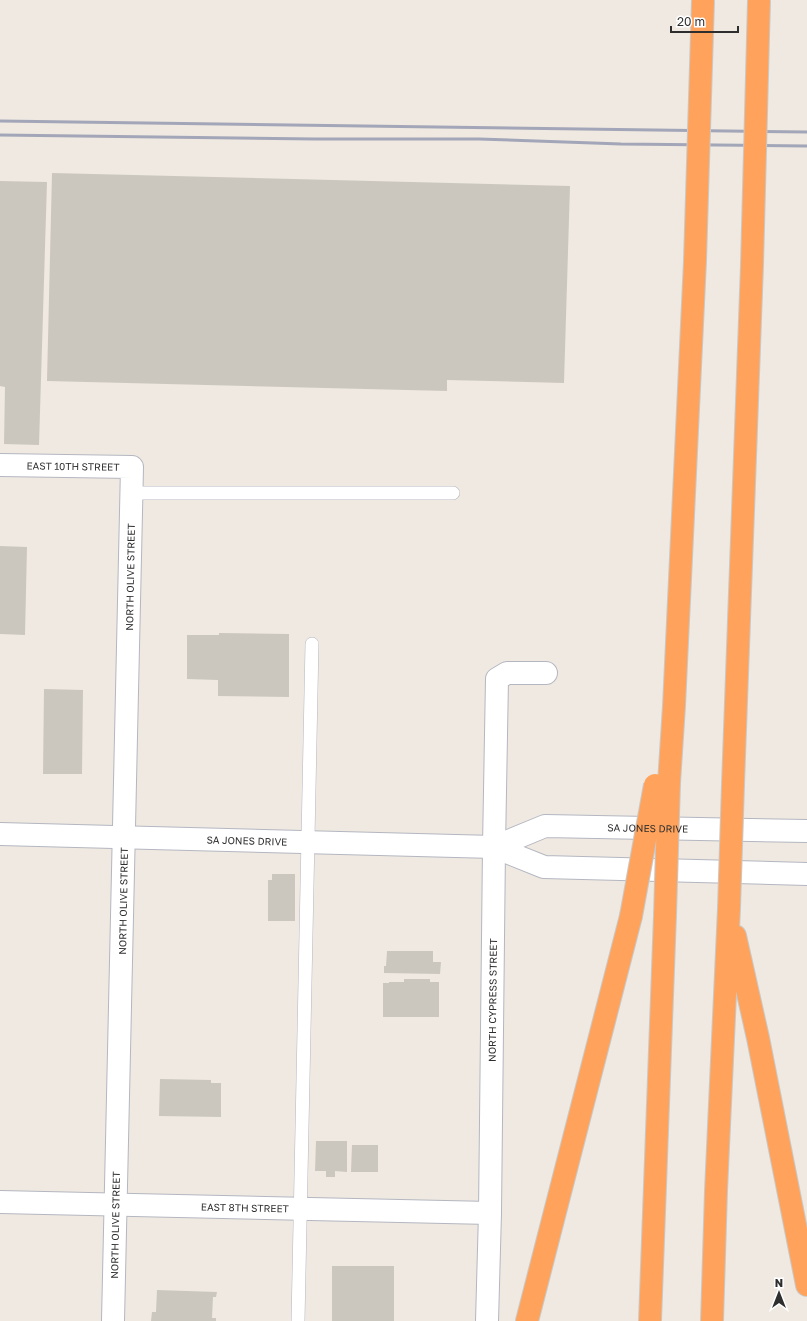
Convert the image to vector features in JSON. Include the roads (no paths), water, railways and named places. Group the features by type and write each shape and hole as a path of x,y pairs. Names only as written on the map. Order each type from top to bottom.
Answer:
{"highway":[{"path":"527,1321 631,916 662,784 674,706 695,261 703,0"},
{"path":"712,1321 716,1191 729,908 752,265 758,0"},
{"path":"650,1321 665,915 662,784"},
{"path":"729,908 758,1038 807,1285"}],"street":[{"name":"EAST 10TH STREET","path":"0,465 132,467 132,487"},
{"name":"NORTH OLIVE STREET","path":"113,1321 132,487"},
{"name":"NORTH CYPRESS STREET","path":"488,1321 497,679 508,673 546,673"},
{"name":"SA JONES DRIVE","path":"494,847 545,826 807,831"},
{"name":"SA JONES DRIVE","path":"0,834 494,847 544,867 807,874"},
{"name":"EAST 8TH STREET","path":"0,1202 490,1213"}],"lane":[{"path":"132,487 453,493"},
{"path":"298,1321 312,644"}],"railway":[{"path":"0,121 807,132"},
{"path":"0,135 315,139 479,139 621,144 807,146"}]}
